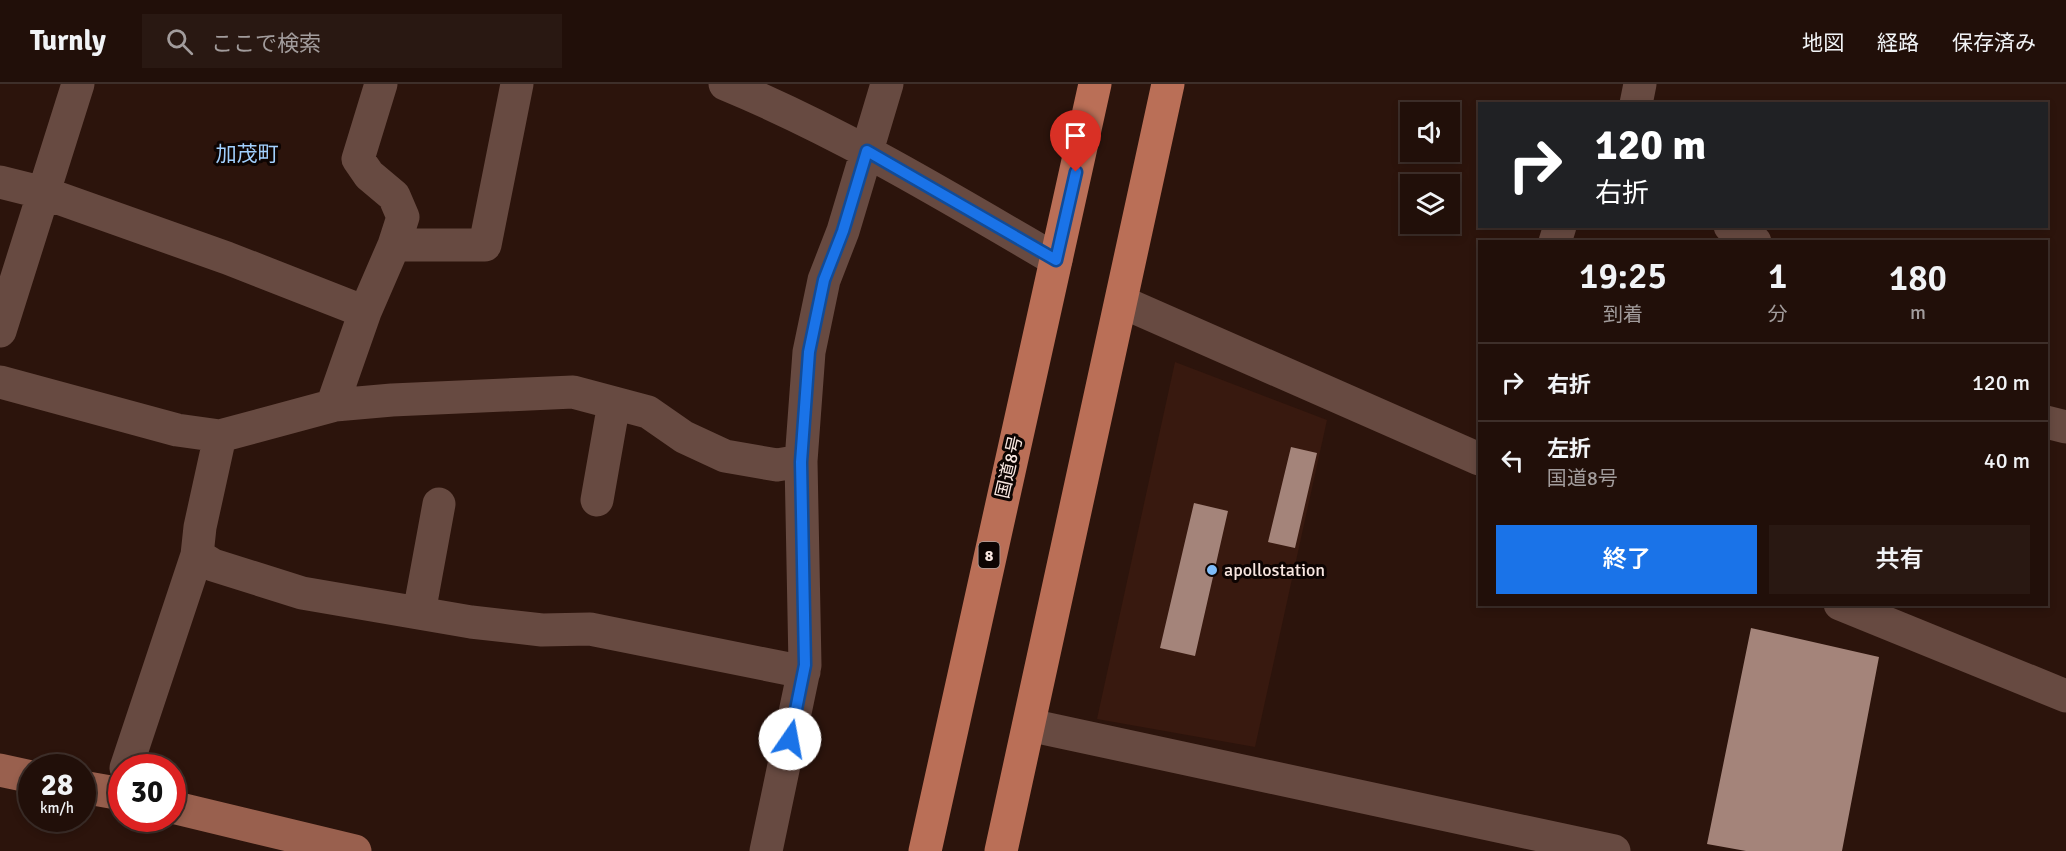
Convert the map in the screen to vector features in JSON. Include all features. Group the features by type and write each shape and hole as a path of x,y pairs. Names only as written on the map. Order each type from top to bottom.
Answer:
{"highway":[{"name":"国道8号","path":"925,851 1095,84"},
{"path":"1001,851 1168,84"}],"main road":[{"path":"0,770 18,774"},
{"path":"186,810 355,851"}],"street":[{"path":"0,331 78,84"},
{"path":"332,406 365,312 394,245 403,217 394,196 369,175 358,159 381,84"},
{"path":"394,245 485,245 517,84"},
{"path":"725,84 867,151 1056,260"},
{"path":"766,851 804,672 801,462 809,352 824,280 843,231 887,84"},
{"path":"1636,102 1640,84"},
{"path":"0,182 44,193 227,258 365,312"},
{"path":"1733,228 1752,240"},
{"path":"1122,302 1478,459"},
{"path":"0,382 177,430 220,436 243,432 332,406 392,400 573,392 648,412 684,437 725,456 777,465 801,462"},
{"path":"597,500 614,403"},
{"path":"2048,422 2066,427"},
{"path":"132,754 197,555 200,527 220,436"},
{"path":"418,613 439,504"},
{"path":"197,555 213,565 302,593 471,622 542,630 590,629 804,672"},
{"path":"1844,606 2066,696"},
{"path":"1029,725 1614,851"}],"shaded area":[{"name":"apollostation","path":"1175,362 1327,420 1255,747 1097,719"}],"building":[{"path":"1291,447 1317,453 1295,548 1268,542"},
{"path":"1194,503 1228,511 1195,656 1160,648"},
{"path":"1751,628 1879,657 1842,851 1746,851 1707,844"}],"place":[{"name":"apollostation","path":"1212,570"}],"district":[{"name":"加茂町","path":"247,154"}],"route":[{"path":"790,739 805,665 801,462 809,352 824,280 843,231 867,151 1056,260 1076,172"}]}
